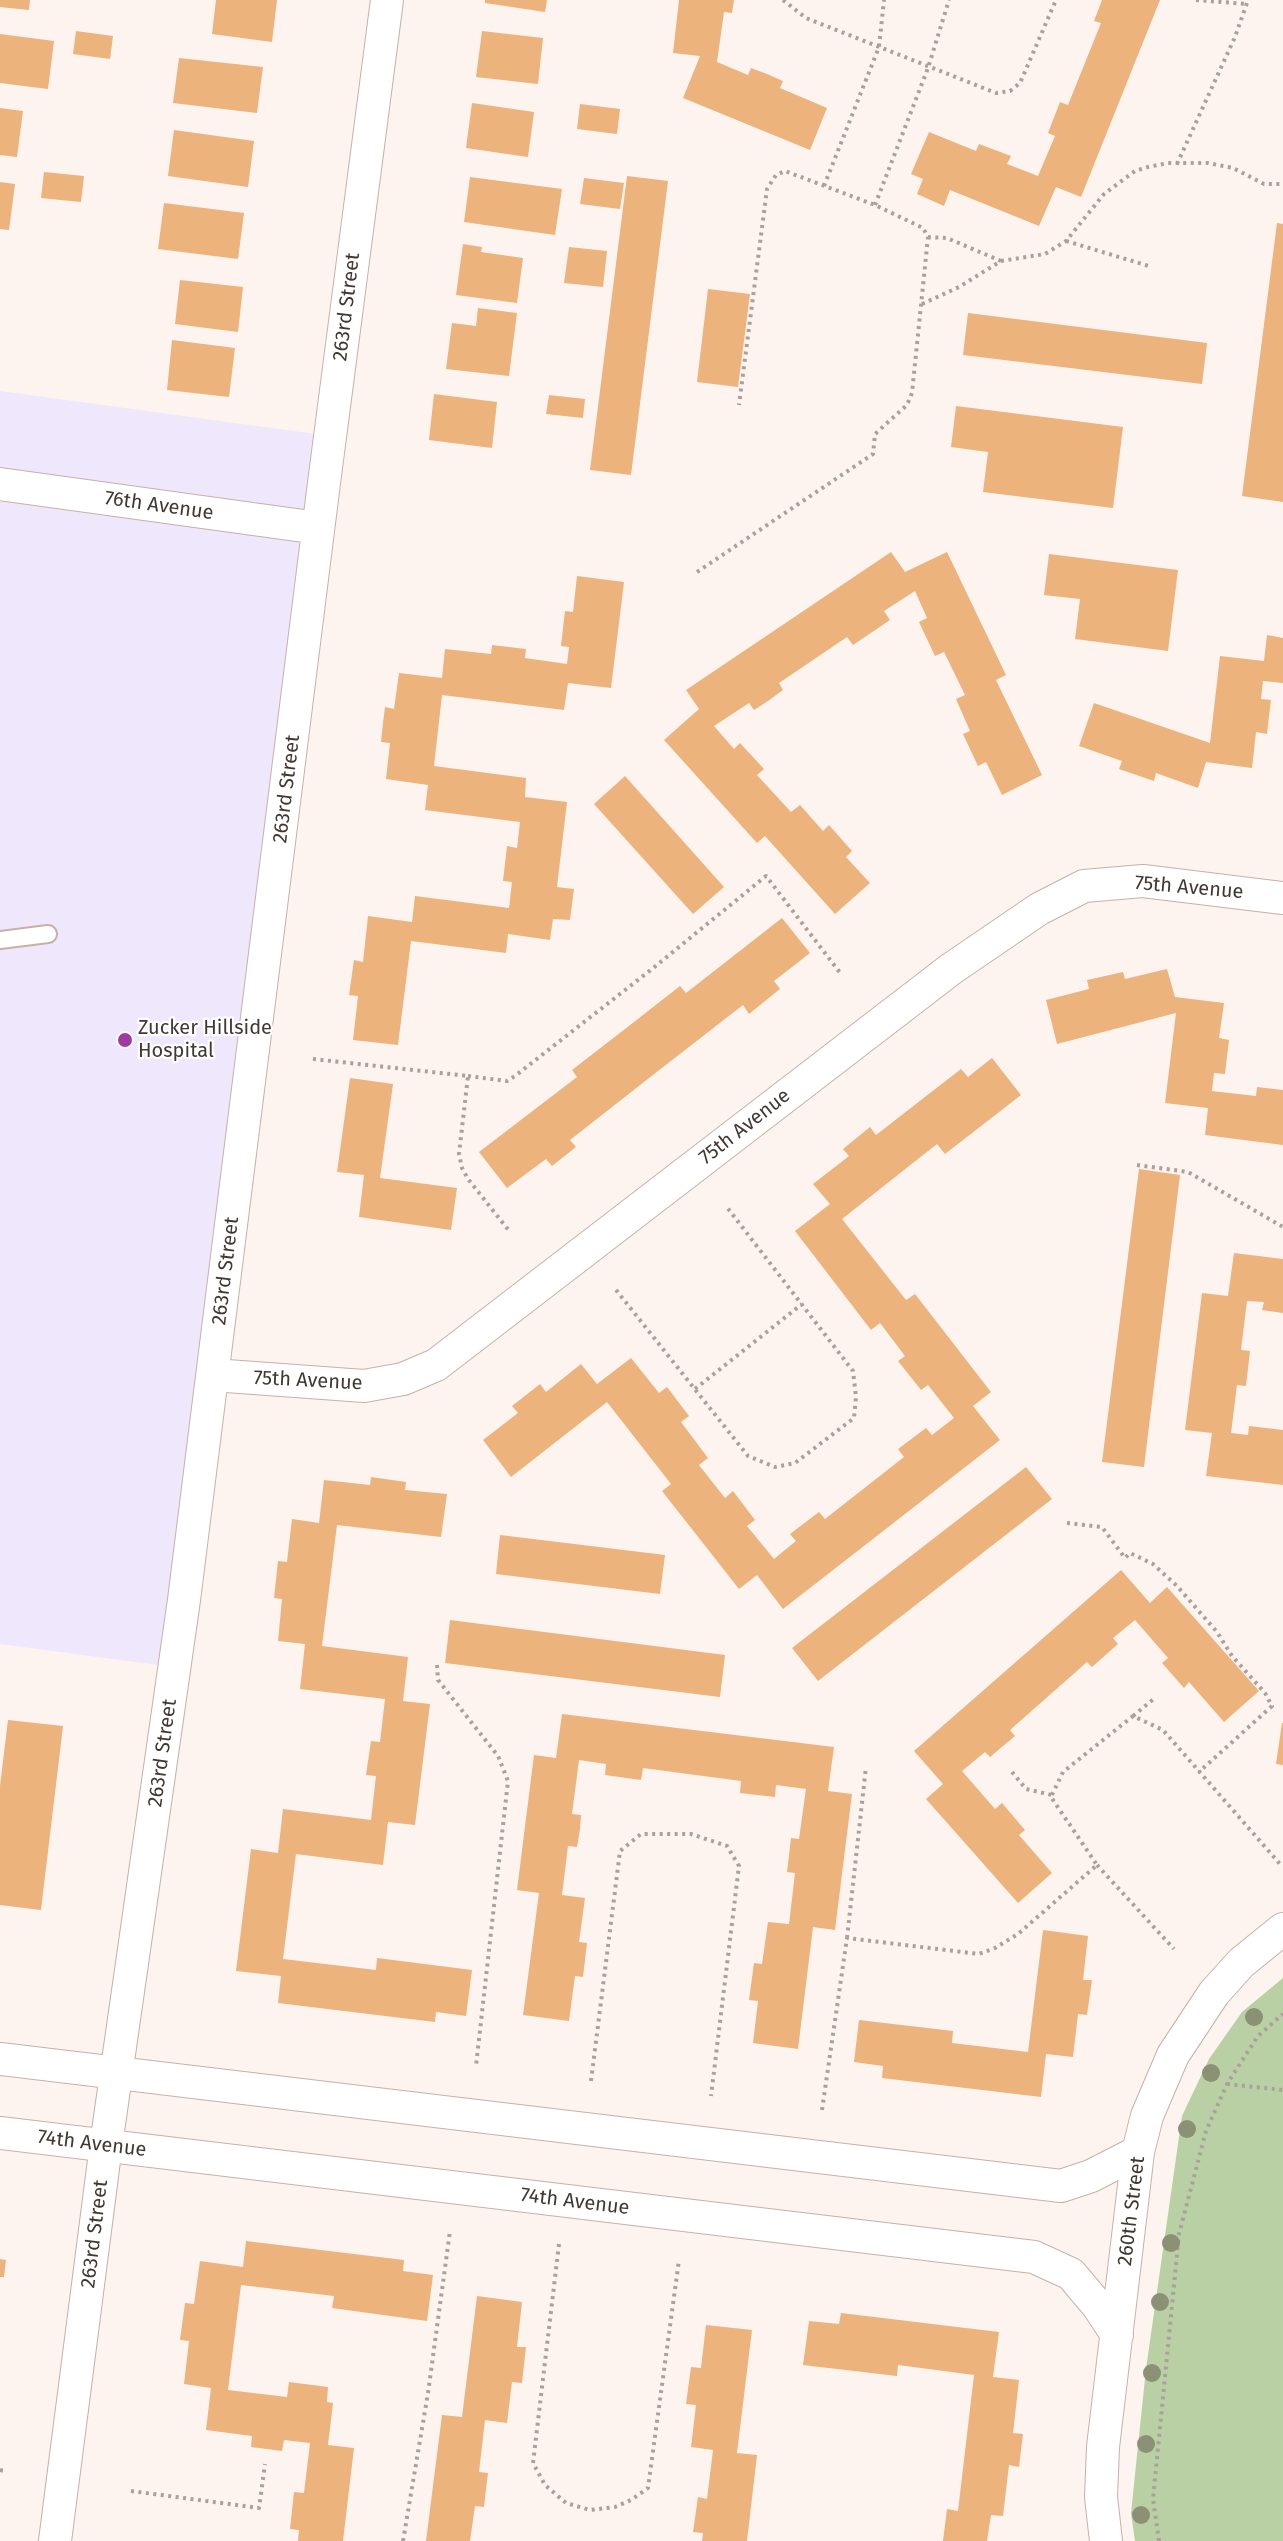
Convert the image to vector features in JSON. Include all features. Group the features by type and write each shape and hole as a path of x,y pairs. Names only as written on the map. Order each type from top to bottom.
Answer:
{"street":[{"name":"263rd Street","path":"55,2541 106,2145 118,2073 213,1375 318,528 387,0"},
{"name":"76th Avenue","path":"0,484 318,528"},
{"name":"75th Avenue","path":"213,1375 364,1386 403,1379 436,1365 951,969 1039,909 1084,886 1143,881 1283,898"},
{"name":"260th Street","path":"1106,2541 1101,2497 1103,2457 1138,2152 1147,2116 1173,2055 1214,1993 1241,1963 1283,1929"},
{"path":"0,2059 1061,2186 1091,2176 1138,2152"},
{"name":"74th Avenue","path":"0,2133 1034,2258 1071,2274 1098,2306 1117,2334"}],"lane":[{"path":"0,940 48,934"}],"path":[{"path":"783,0 806,18 996,93 1010,91 1020,83 1056,0"},
{"path":"824,186 879,47 884,0"},
{"path":"875,205 928,68 949,0"},
{"path":"1177,164 1235,37 1248,2 1196,0"},
{"path":"921,304 958,287 1001,261 1045,254 1066,241 1104,194 1135,171 1148,167 1208,163 1233,168 1264,184 1283,184"},
{"path":"697,572 873,454 875,434 907,405 912,393 928,237 923,228 875,205 785,171 776,175 767,189 739,405"},
{"path":"928,237 947,238 1001,261"},
{"path":"1066,241 1152,267"},
{"path":"313,1059 507,1081 652,969 765,876 841,974"},
{"path":"468,1076 459,1154 462,1168 510,1232"},
{"path":"1137,1165 1188,1172 1283,1227"},
{"path":"616,1290 748,1456 775,1467 795,1463 854,1418 856,1397 853,1371 726,1206"},
{"path":"695,1389 802,1304"},
{"path":"1067,1523 1102,1527 1125,1558 1130,1553 1153,1564 1177,1586 1217,1632 1232,1656 1265,1693 1272,1706 1199,1772"},
{"path":"437,1665 438,1680 498,1756 508,1781 476,2066"},
{"path":"1156,1697 1063,1772 1051,1797 1097,1865 1174,1949"},
{"path":"1133,1716 1163,1730 1280,1864"},
{"path":"822,2110 847,1938 866,1767"},
{"path":"1011,1772 1026,1789 1052,1795"},
{"path":"591,2081 620,1851 641,1834 691,1834 727,1846 739,1866 711,2096"},
{"path":"847,1938 979,1954 995,1948 1018,1934 1097,1865"},
{"path":"1159,2541 1153,2499 1179,2234 1206,2131 1227,2084 1258,2036 1283,2014"},
{"path":"1227,2084 1283,2090"},
{"path":"403,2541 428,2393 450,2231"},
{"path":"560,2244 533,2463 545,2485 566,2503 590,2511 615,2507 631,2500 648,2488 679,2260"},
{"path":"131,2491 259,2508 264,2464"}],"shaded area":[{"name":"Zucker Hillside Hospital","path":"0,391 330,436 166,1666 0,1644"}],"green space":[{"path":"1283,1978 1283,2541 1135,2541 1131,2513 1146,2369 1182,2116 1209,2059 1242,2012"}],"building":[{"path":"0,0 30,0 29,10 0,7"},
{"path":"216,0 277,0 272,42 212,34"},
{"path":"485,0 547,0 545,12 485,3"},
{"path":"679,0 734,0 732,13 724,12 717,62 748,75 751,68 767,74 783,81 780,88 827,108 810,150 683,98 700,56 673,53"},
{"path":"1102,0 1160,0 1081,197 1056,187 1039,226 950,190 944,206 917,194 923,179 911,174 929,132 976,151 979,144 1011,156 1007,164 1038,176 1055,136 1048,133 1060,102 1068,105 1101,23 1094,21"},
{"path":"76,31 113,36 110,59 73,54"},
{"path":"482,31 543,38 538,84 476,77"},
{"path":"0,34 54,41 48,89 0,83"},
{"path":"179,58 263,67 257,113 173,103"},
{"path":"472,103 534,112 528,157 466,148"},
{"path":"580,104 620,109 617,134 577,129"},
{"path":"0,108 23,111 17,157 0,155"},
{"path":"174,130 254,141 248,187 168,176"},
{"path":"44,172 84,176 81,202 41,198"},
{"path":"627,176 668,181 631,475 590,470"},
{"path":"470,177 562,189 555,235 464,222"},
{"path":"584,178 624,183 620,209 580,204"},
{"path":"0,182 15,184 9,230 0,229"},
{"path":"164,203 244,213 238,259 158,249"},
{"path":"1277,223 1283,224 1283,502 1242,496"},
{"path":"463,244 482,247 481,252 523,258 517,303 456,295"},
{"path":"569,247 607,251 603,287 564,283"},
{"path":"180,280 243,287 238,332 175,324"},
{"path":"708,289 750,294 738,387 697,382"},
{"path":"478,308 517,313 509,376 446,369 452,323 476,326"},
{"path":"968,313 1207,343 1202,384 963,355"},
{"path":"172,340 235,348 229,397 167,390"},
{"path":"434,394 497,402 492,448 429,440"},
{"path":"549,395 585,399 583,418 546,414"},
{"path":"956,406 1123,427 1113,508 983,492 988,452 951,447"},
{"path":"891,552 905,572 947,552 1006,675 996,680 1042,775 1002,795 986,762 978,766 963,734 970,731 956,699 965,695 944,652 935,656 919,622 927,618 915,591 884,611 890,620 853,645 847,637 779,683 783,690 768,701 754,710 749,703 714,726 734,749 740,743 764,769 757,775 791,812 800,805 823,831 829,825 852,851 846,857 870,883 835,914 765,836 757,843 664,740 699,709 686,690"},
{"path":"1049,554 1178,570 1168,651 1075,639 1080,599 1044,595"},
{"path":"577,576 624,582 611,688 568,683 564,710 442,695 434,766 526,778 525,797 567,802 557,887 574,889 570,920 553,919 550,940 508,934 506,953 411,941 398,1045 353,1040 358,996 349,995 354,960 363,962 368,916 412,922 415,896 509,908 512,882 503,881 507,846 517,848 520,822 425,810 428,785 386,779 390,743 381,742 383,723 385,707 394,709 399,673 442,678 445,649 491,654 492,645 526,649 525,658 567,664 569,647 561,646 563,628 565,611 573,612"},
{"path":"1267,635 1283,638 1283,683 1263,681 1261,699 1271,700 1267,734 1256,732 1252,768 1206,762 1198,788 1156,773 1154,781 1119,769 1122,761 1079,746 1094,703 1210,743 1220,656 1264,661"},
{"path":"625,776 724,887 693,914 594,804"},
{"path":"782,918 810,953 774,981 780,989 749,1014 743,1005 570,1140 576,1147 552,1166 546,1159 507,1188 479,1152 577,1077 572,1070 680,986 686,993"},
{"path":"1167,969 1175,997 1224,1003 1219,1038 1229,1040 1225,1074 1214,1073 1212,1091 1256,1096 1257,1087 1283,1090 1283,1145 1205,1135 1208,1108 1165,1103 1176,1013 1057,1044 1046,1000 1089,989 1087,980 1123,972 1125,979"},
{"path":"992,1058 1021,1095 945,1154 937,1144 842,1219 906,1300 915,1294 991,1392 973,1406 1000,1440 783,1609 757,1575 739,1589 662,1491 671,1484 607,1402 511,1477 483,1440 518,1413 512,1406 540,1384 546,1392 581,1364 597,1384 631,1358 659,1393 667,1387 689,1416 681,1422 708,1458 699,1465 725,1498 733,1491 755,1520 747,1526 774,1559 796,1541 790,1534 819,1512 825,1519 904,1457 898,1449 926,1428 932,1435 954,1418 928,1385 921,1390 898,1361 905,1356 880,1323 871,1330 795,1231 830,1204 813,1184 849,1156 843,1149 870,1127 876,1135 961,1069 968,1077"},
{"path":"350,1078 393,1084 380,1178 457,1188 451,1230 359,1217 364,1175 337,1172"},
{"path":"1139,1169 1180,1175 1144,1467 1102,1462"},
{"path":"1234,1253 1283,1259 1283,1313 1262,1310 1264,1302 1247,1301 1241,1350 1250,1351 1246,1386 1237,1385 1231,1433 1248,1435 1249,1426 1283,1430 1283,1485 1206,1476 1212,1433 1185,1430 1202,1293 1228,1296"},
{"path":"1026,1467 1052,1499 818,1681 792,1648"},
{"path":"371,1477 406,1482 405,1490 447,1494 441,1537 337,1525 322,1646 408,1657 403,1701 430,1704 415,1825 388,1822 383,1865 296,1854 283,1959 376,1970 377,1958 472,1970 466,2016 436,2012 435,2022 278,2003 281,1976 236,1971 251,1849 278,1853 283,1809 371,1820 376,1776 366,1775 371,1741 380,1742 385,1699 300,1689 305,1644 278,1641 282,1599 274,1598 278,1561 287,1562 292,1519 319,1523 324,1480 370,1485"},
{"path":"500,1535 665,1555 660,1594 496,1574"},
{"path":"1121,1570 1150,1603 1167,1587 1259,1691 1224,1722 1189,1682 1184,1688 1162,1663 1168,1658 1135,1620 1113,1638 1118,1644 1092,1667 1087,1662 1010,1730 1015,1736 990,1757 985,1752 962,1771 995,1809 1002,1803 1025,1830 1019,1835 1052,1873 1018,1903 926,1799 943,1784 914,1751"},
{"path":"450,1620 725,1655 720,1697 445,1663"},
{"path":"562,1714 834,1747 828,1791 852,1794 835,1930 813,1927 798,2049 753,2043 758,2001 749,2000 754,1963 762,1964 768,1922 789,1924 795,1873 787,1872 791,1838 799,1839 806,1789 776,1785 775,1797 740,1793 741,1781 643,1768 641,1780 605,1775 606,1764 579,1760 572,1814 581,1815 580,1829 577,1847 568,1846 562,1895 585,1898 579,1942 587,1943 583,1977 575,1976 569,2021 523,2015 539,1893 517,1890 534,1755 556,1758"},
{"path":"8,1720 63,1726 41,1910 0,1905 0,1786"},
{"path":"1283,1723 1283,1765 1276,1764"},
{"path":"1043,1930 1088,1936 1083,1980 1092,1980 1087,2015 1078,2014 1073,2057 1046,2054 1041,2097 882,2078 883,2066 854,2062 859,2020 953,2031 952,2043 1028,2052"},
{"path":"246,2241 404,2260 403,2271 433,2275 427,2321 332,2308 334,2296 241,2285 228,2390 287,2397 289,2382 328,2387 327,2402 333,2403 328,2445 354,2448 343,2541 298,2541 299,2530 290,2529 294,2492 304,2493 310,2443 284,2440 282,2451 251,2447 252,2436 206,2430 211,2388 184,2384 189,2341 180,2340 185,2303 194,2304 200,2261 243,2267"},
{"path":"0,2259 6,2260 4,2277 0,2277"},
{"path":"477,2296 522,2302 517,2347 526,2347 522,2383 512,2382 507,2423 485,2420 479,2472 488,2473 484,2507 475,2506 470,2541 426,2541 442,2415 462,2417"},
{"path":"841,2313 999,2332 993,2377 1019,2380 1013,2433 1023,2434 1019,2467 1009,2465 1003,2516 991,2515 987,2541 943,2541 947,2509 958,2511 974,2375 898,2365 897,2376 803,2365 809,2321 839,2324"},
{"path":"706,2325 752,2330 737,2453 757,2455 747,2541 702,2541 703,2533 693,2532 698,2497 707,2499 713,2450 691,2447 696,2405 686,2404 691,2367 701,2368"}],"place":[{"name":"Zucker Hillside Hospital","path":"125,1040"}]}
